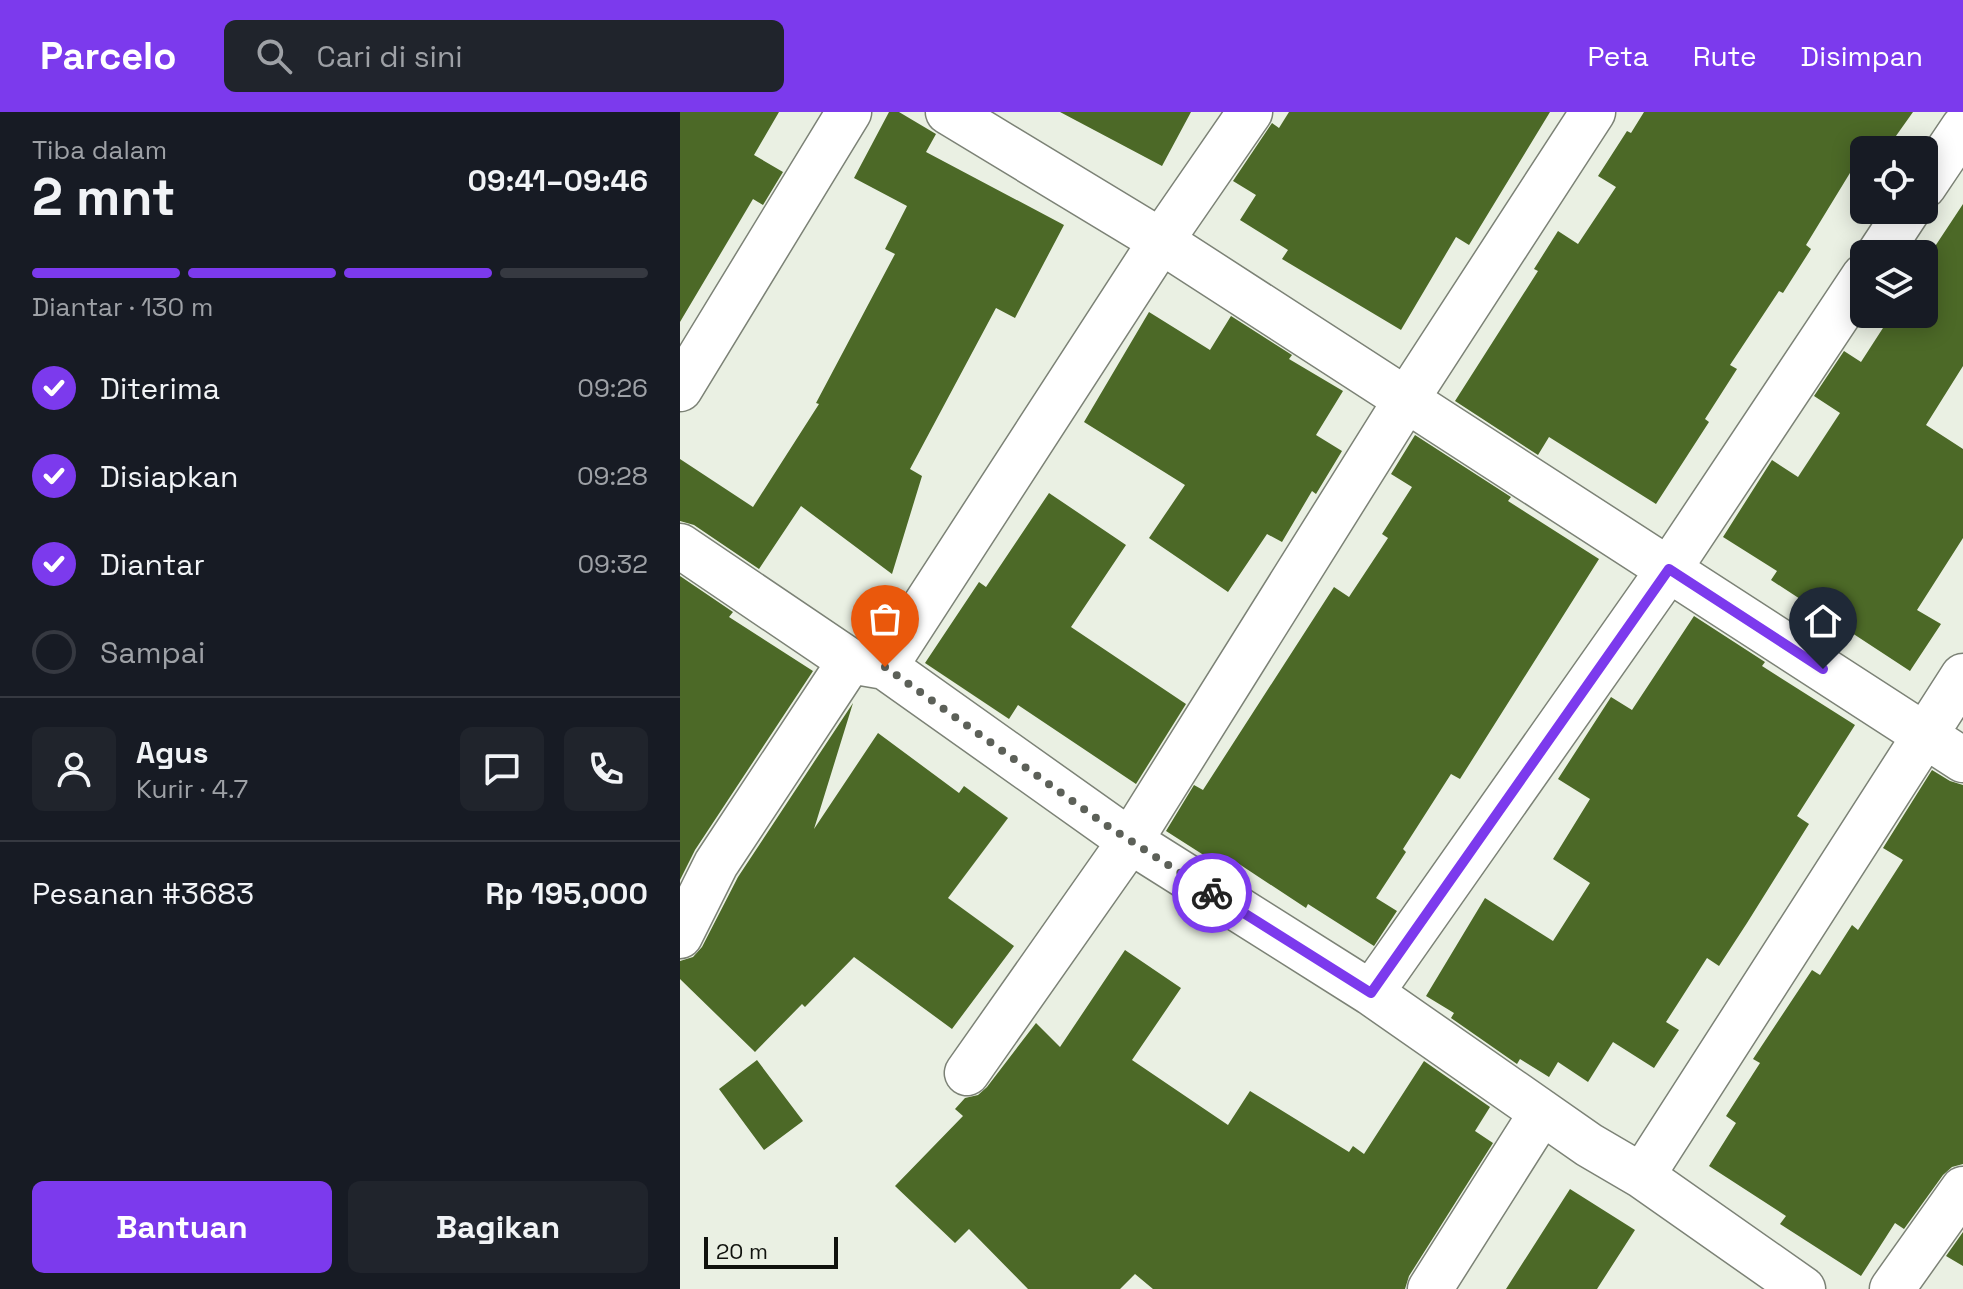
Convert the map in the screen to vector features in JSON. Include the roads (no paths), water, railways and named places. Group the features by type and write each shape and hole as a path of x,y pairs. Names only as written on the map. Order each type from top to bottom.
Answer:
{"street":[{"path":"680,389 849,112"},
{"path":"948,112 1161,241 1963,760"},
{"path":"680,936 716,864 868,664 1250,112"},
{"path":"967,1073 1130,841 1406,400 1593,112"},
{"path":"1938,165 1963,128"},
{"path":"1371,993 1669,569 1850,297"},
{"path":"680,546 868,664 1130,841 1371,993 1803,1289"},
{"path":"1642,1176 1963,676"},
{"path":"1430,1289 1542,1112"},
{"path":"1892,1289 1963,1189"}]}
